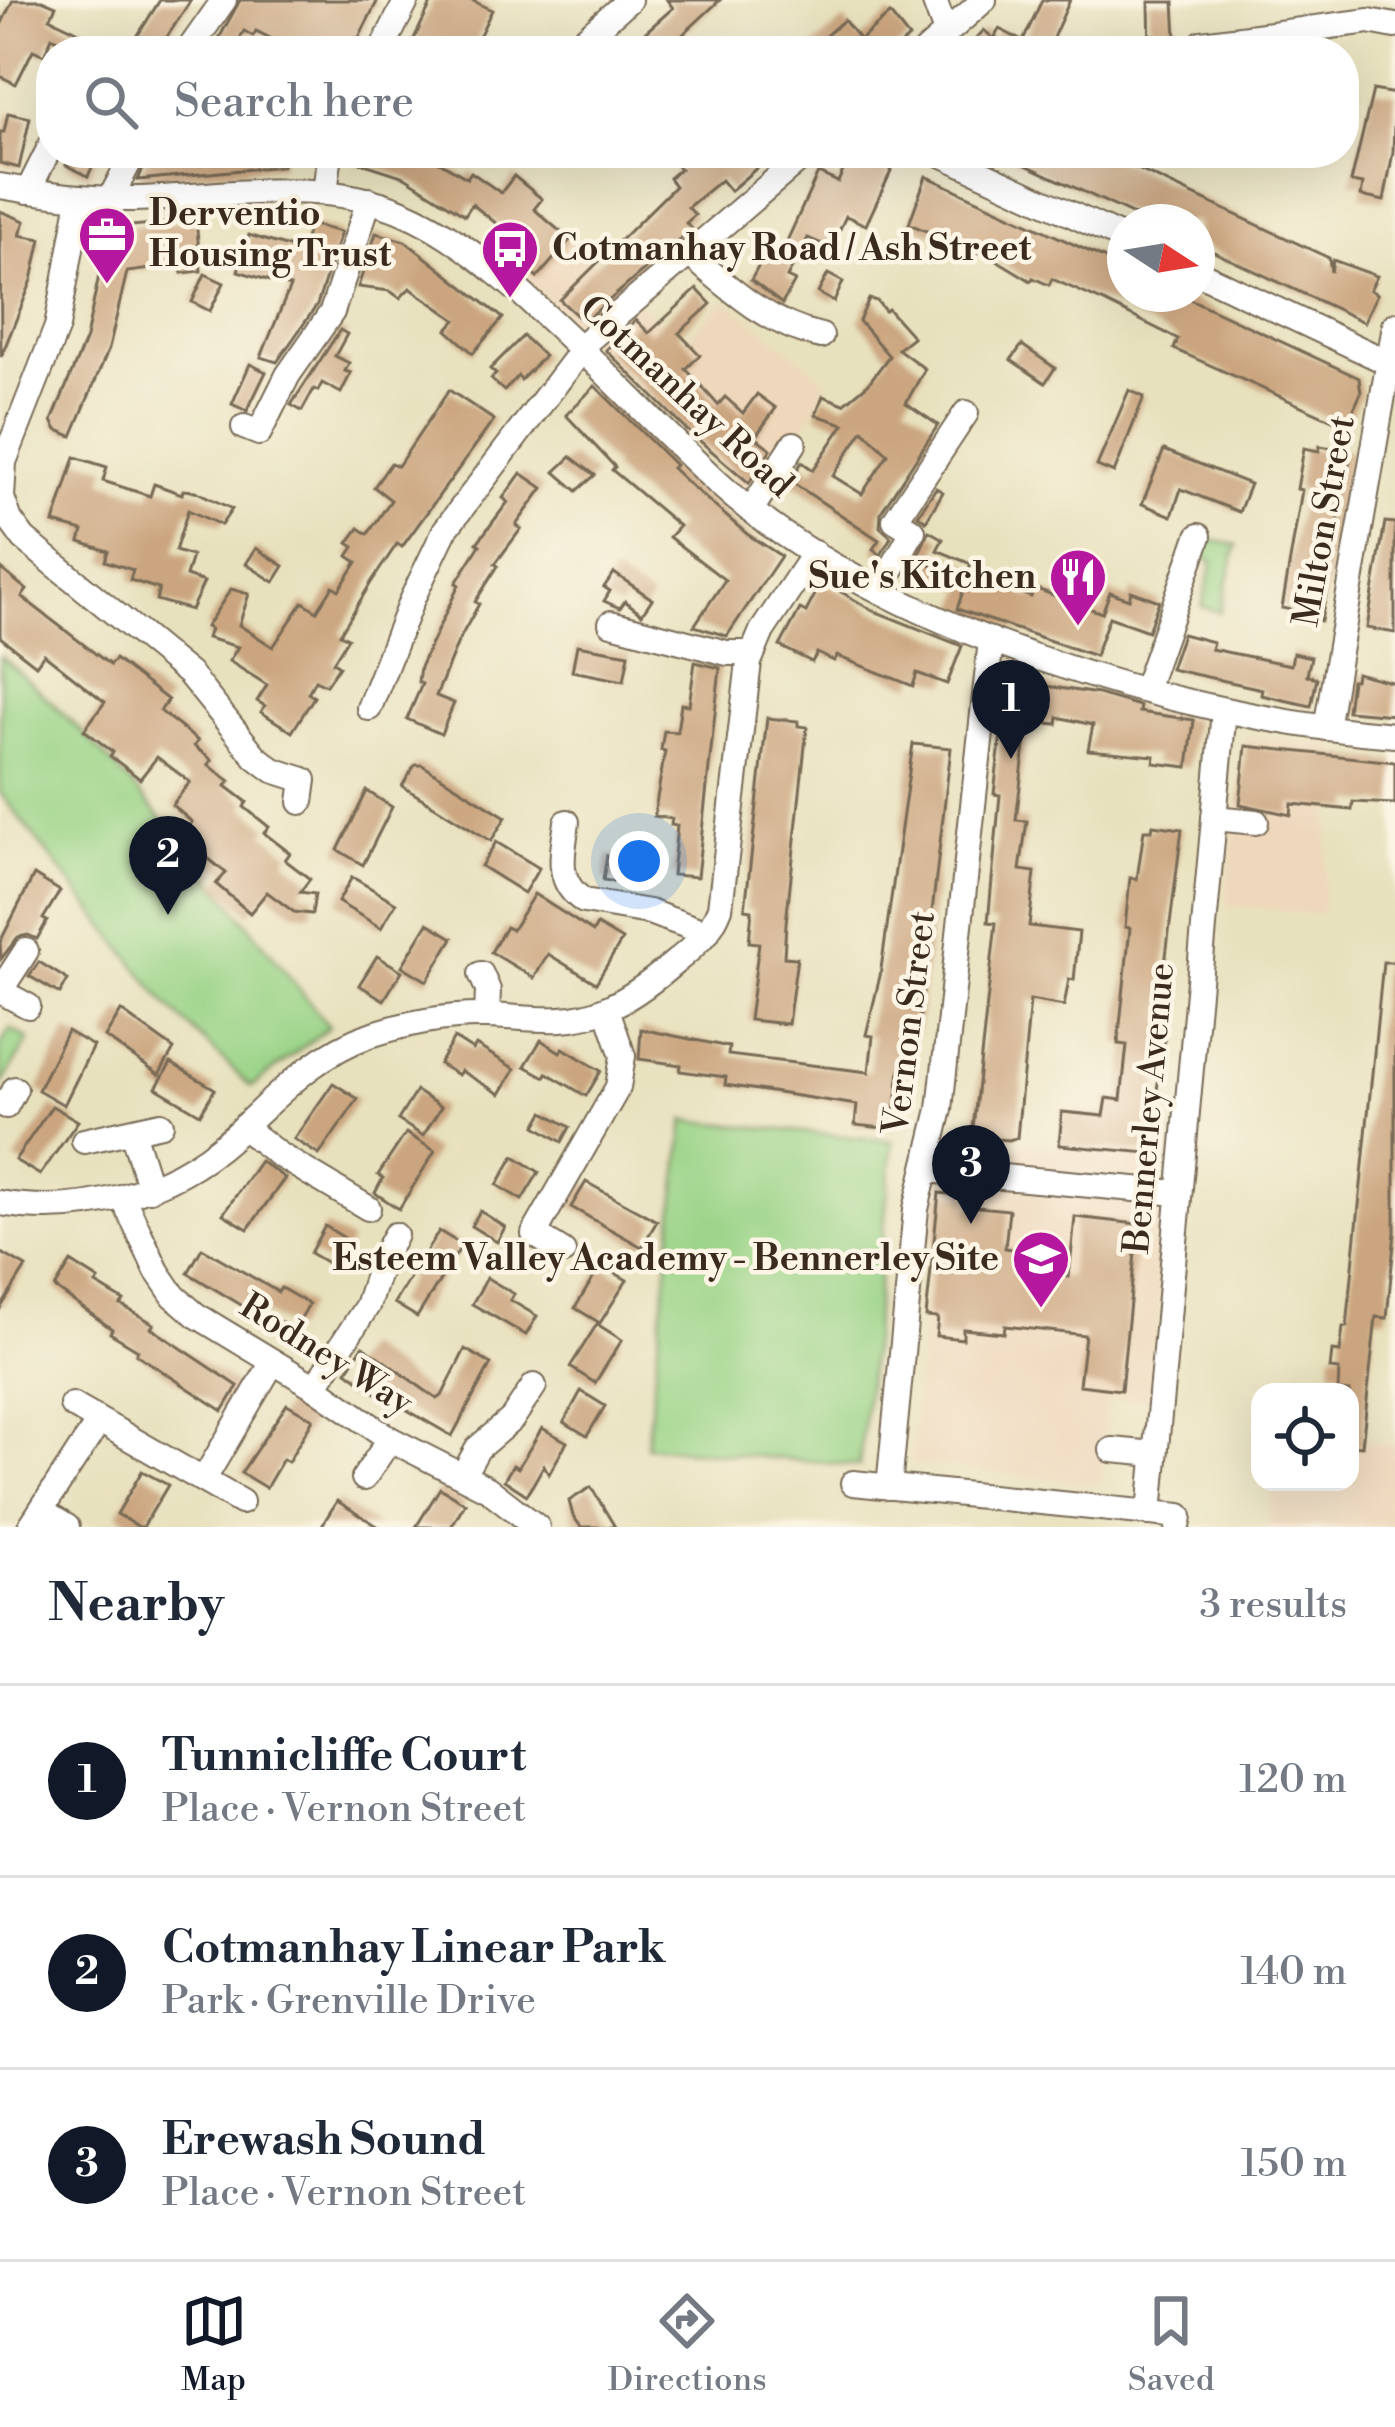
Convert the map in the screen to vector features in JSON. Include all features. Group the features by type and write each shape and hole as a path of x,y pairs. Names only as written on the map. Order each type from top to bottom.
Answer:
{"street":[{"path":"199,36 224,0"},
{"path":"389,36 407,0"},
{"path":"934,0 946,33"},
{"path":"943,36 984,0"},
{"path":"586,36 620,3"},
{"path":"1237,36 1369,21 1395,26"},
{"path":"28,191 40,168"},
{"path":"110,199 126,168"},
{"path":"325,192 327,168"},
{"path":"370,708 374,675 445,530 582,347 789,168"},
{"path":"972,168 1107,230"},
{"name":"Cotmanhay Road","path":"0,186 80,198 325,192 369,200 424,222 463,246 582,347 751,511 880,590 991,640 1145,688 1224,710 1395,735"},
{"path":"80,198 62,310 7,451 1,498 24,539 189,674 256,757 273,770 304,780 301,802"},
{"path":"244,427 259,433 288,375 332,312 369,200"},
{"path":"688,253 760,310 792,328 820,335"},
{"path":"1215,281 1389,363"},
{"name":"Milton Street","path":"1326,728 1395,325"},
{"path":"880,590 913,531 895,520 966,413"},
{"path":"751,511 794,444"},
{"path":"1145,688 1198,536"},
{"path":"0,1203 60,1205 122,1198 150,1189 215,1151 317,1060 351,1042 412,1023 487,1016 557,1020 607,1009 647,984 707,933 719,908 745,678 752,653 814,553"},
{"path":"611,623 727,653 752,653"},
{"name":"Vernon Street","path":"889,1487 916,1209 940,1108 991,640"},
{"name":"Bennerley Avenue","path":"1150,1513 1224,710"},
{"path":"1214,818 1256,822"},
{"path":"567,822 562,868 575,896 649,912 707,933"},
{"path":"26,951 0,991 28,1006"},
{"path":"481,974 488,991 487,1016"},
{"path":"563,1252 534,1234 618,1087 623,1056 607,1009"},
{"path":"84,1142 161,1124"},
{"path":"243,1127 279,1155 368,1208"},
{"path":"132,1131 150,1189"},
{"path":"926,1170 1178,1193"},
{"name":"Rodney Way","path":"122,1198 157,1270 174,1296 196,1315 390,1439 463,1474 537,1527"},
{"path":"316,1388 367,1306 395,1235"},
{"path":"204,1479 273,1362"},
{"path":"463,1474 478,1448 512,1419 535,1384"},
{"path":"72,1406 242,1502"},
{"path":"67,1527 36,1519 99,1420"},
{"path":"364,1478 390,1439"},
{"path":"1112,1450 1155,1454"},
{"path":"853,1483 1150,1513 1179,1521"}],"shaded area":[{"path":"551,223 670,332 675,328 686,339 725,300 826,379 813,413 750,495 513,267"},
{"path":"1245,737 1335,745 1322,914 1226,905"},
{"name":"Esteem Valley Academy - Bennerley Site","path":"952,1138 1162,1158 1160,1179 1145,1179 1148,1211 1166,1213 1150,1401 1107,1398 1100,1484 911,1463 931,1223"},
{"path":"1359,1440 1395,1446 1395,1527 1269,1527 1272,1491 1359,1491"}],"green space":[{"path":"1209,540 1237,545 1220,612 1202,607 1213,561 1198,556"},
{"path":"0,656 133,786 329,1027 251,1087 167,1005 0,793"},
{"path":"11,1029 29,1040 0,1087 0,1046"},
{"path":"685,1120 893,1141 859,1466 646,1446"}],"building":[{"path":"13,0 42,0 56,6 50,18 88,36 36,36 36,51 16,84 0,76 0,27"},
{"path":"160,0 191,0 168,36 137,36"},
{"path":"240,0 378,0 360,36 266,36 256,31 253,36 244,31 241,36 220,36"},
{"path":"433,0 471,0 492,10 479,36 415,36"},
{"path":"667,0 720,0 681,36 641,36 673,8"},
{"path":"1042,0 1070,0 1054,36 1025,36"},
{"path":"1149,2 1174,2 1176,36 1150,36"},
{"path":"890,14 907,36 865,36"},
{"path":"844,20 857,36 825,36"},
{"path":"1373,90 1395,94 1393,152 1384,201 1361,196 1363,184 1351,182 1354,168 1359,168"},
{"path":"8,113 30,118 19,168 0,163 0,132 4,132"},
{"path":"143,168 261,168 138,180"},
{"path":"377,168 450,168 467,178 471,172 501,193 514,176 542,199 534,209 570,240 537,278 518,261 528,249 472,204 465,215 405,177"},
{"path":"757,168 730,191 721,180 688,207 695,215 686,223 692,229 584,322 560,300 675,186 669,178 680,169"},
{"path":"844,168 893,168 866,225 846,216 831,248 808,238 787,277 795,281 782,304 751,280 769,247 781,254 818,173 838,182"},
{"path":"1032,168 1135,168 1213,204 1110,204"},
{"path":"926,176 1107,260 1107,304 1052,279 1049,285 1031,281 995,259 909,224"},
{"path":"1215,205 1329,258 1331,272 1333,260 1377,276 1370,290 1377,294 1364,322 1215,252"},
{"path":"0,211 25,221 20,235 41,239 32,280 1,357"},
{"path":"196,220 201,271 182,273 181,265 127,272 109,348 72,436 57,430 52,421 86,338 102,261 110,263 110,242 132,241 131,226"},
{"path":"309,224 341,232 317,305 277,362 261,357 290,287 238,271 249,235 302,251"},
{"path":"376,233 405,241 503,318 473,353 447,330 456,320 410,288 400,298 390,291 358,287"},
{"path":"205,274 224,283 210,311 192,302"},
{"path":"828,274 843,282 834,302 818,293"},
{"path":"697,289 711,304 679,333 700,355 686,369 718,405 725,397 743,413 757,394 776,408 755,437 771,449 749,483 606,350 636,320 649,333"},
{"path":"869,299 877,301 913,337 898,349 925,369 906,403 938,425 881,512 880,527 891,537 881,555 873,549 879,540 790,481 802,462 813,470 844,424 816,415 823,396 844,404 868,384 889,356 859,321","holes":["863,430 888,454 862,494 833,476"]},
{"path":"1215,311 1359,378 1361,393 1346,426 1174,349 1178,339 1124,312"},
{"path":"340,330 347,334 335,356 349,363 345,371 351,373 341,393 322,383 302,411 291,405"},
{"path":"523,336 544,356 504,391 491,379 496,374 490,369"},
{"path":"1022,345 1055,368 1045,383 1011,360"},
{"path":"250,364 266,372 247,411 232,404"},
{"path":"595,386 690,485 781,556 727,636 694,626 725,580 669,537 679,526 612,470 615,467 566,415"},
{"path":"449,390 494,420 372,581 340,634 348,638 333,662 339,666 326,685 315,680 308,693 314,697 292,732 261,712 265,706 257,701 267,685 229,661 238,647 207,638 210,629 206,627 231,589 249,594 239,625 273,647 303,602 317,611 333,586 339,590 357,562 348,556 354,547 348,543 359,528 368,534 391,500 374,487 391,463 398,466"},
{"path":"1129,390 1144,397 1114,473 1097,466"},
{"path":"1320,446 1351,451 1321,621 1282,608 1302,490 1297,489 1304,448 1319,451"},
{"path":"1164,450 1250,484 1239,512 1181,489 1172,516 1142,504"},
{"path":"75,457 107,467 103,481 150,496 154,484 182,494 183,490 195,491 232,509 221,525 188,510 175,551 192,556 186,576 204,582 191,610 156,600 159,589 130,580 133,570 105,561 108,551 80,542 83,531 54,523"},
{"path":"571,457 595,475 577,491 555,472"},
{"path":"521,473 543,488 516,525 521,529 495,564 458,642 436,696 454,703 441,734 407,719 422,684 418,682 420,667 456,583"},
{"path":"936,488 943,492 926,521 918,515"},
{"path":"1385,522 1395,523 1395,633 1367,628"},
{"path":"929,531 943,539 937,550 971,564 962,585 935,574 937,569 917,557"},
{"path":"256,548 284,566 274,582 246,564"},
{"path":"0,568 27,590 22,597 110,665 115,659 168,700 160,711 198,741 194,746 212,760 208,765 230,781 226,786 269,827 264,833 290,853 285,860 310,879 300,892 315,894 312,914 294,912 267,892 250,913 216,884 226,873 182,837 192,822 172,805 190,782 157,757 140,779 84,730 105,702 44,654 36,665 0,637"},
{"path":"614,573 652,599 642,614 625,601 620,608 604,601 610,591 604,587"},
{"path":"969,573 1031,597 1034,588 1102,613 1110,592 1129,599 1131,591 1159,601 1148,631 1109,617 1095,656 957,609"},
{"path":"822,581 874,611 962,646 947,684 917,673 913,686 837,656 834,661 817,653 812,662 780,646"},
{"path":"1182,634 1213,642 1211,649 1291,665 1293,653 1311,657 1307,675 1317,678 1311,706 1261,695 1262,689 1170,669"},
{"path":"577,645 629,654 624,681 572,671"},
{"path":"695,662 720,668 697,877 672,875 677,826 671,825 672,819 654,816 664,731 677,732 681,704 689,705"},
{"path":"1356,673 1395,683 1395,715 1347,711"},
{"path":"1008,675 1098,694 1140,706 1139,712 1194,720 1188,767 1154,763 1155,756 1088,750 1093,725 1058,717 1057,724 1028,721 1016,820 1027,821 1020,870 1035,872 1029,926 1079,932 1074,980 1069,979 1064,1006 1030,1000 1017,1138 1008,1140 972,1137 996,923 988,922 1000,795 994,794"},
{"path":"767,718 798,721 798,726 807,727 786,923 784,957 797,958 788,1024 749,1020 759,943 749,942 752,910 745,909"},
{"path":"913,744 951,748 921,1007 917,1032 911,1031 906,1071 900,1070 893,1129 855,1125 857,1105 725,1085 726,1077 639,1059 641,1029 729,1047 728,1055 869,1072 873,1036 866,1035 880,976"},
{"path":"1246,746 1395,762 1395,804 1353,802 1352,810 1292,804 1291,815 1240,804"},
{"path":"415,765 506,817 491,841 402,786"},
{"path":"367,791 392,807 363,865 338,850"},
{"path":"1153,825 1182,829 1163,980 1168,980 1163,1019 1167,1020 1148,1153 1059,1145 1062,1112 1104,1116 1107,1098 1121,1100 1127,1045 1118,1044 1130,928 1125,927 1130,878 1137,879 1144,830 1152,830"},
{"path":"496,842 539,868 524,893 481,866"},
{"path":"607,855 643,859 640,885 603,880"},
{"path":"34,875 60,891 37,939 18,937 1,959 0,942"},
{"path":"352,877 396,903 381,928 338,902"},
{"path":"534,894 593,932 597,925 622,940 596,983 548,954 534,978 491,952 506,927 512,930"},
{"path":"428,923 453,938 427,981 402,966"},
{"path":"377,956 402,971 384,1000 359,985"},
{"path":"39,962 68,980 60,994 29,976"},
{"path":"1383,962 1395,962 1395,1232 1387,1318 1376,1317 1362,1446 1359,1383 1338,1383 1339,1370 1330,1369 1332,1351 1340,1352 1343,1327 1347,1327"},
{"path":"121,1011 174,1049 159,1075 105,1037"},
{"path":"67,1031 93,1046 64,1105 38,1090"},
{"path":"454,1038 473,1050 476,1045 515,1069 500,1094 439,1064"},
{"path":"541,1040 601,1071 586,1096 525,1066"},
{"path":"171,1063 215,1089 200,1114 156,1088"},
{"path":"333,1083 358,1099 319,1155 294,1139"},
{"path":"416,1091 441,1107 423,1136 398,1120"},
{"path":"52,1106 78,1121 40,1175 15,1160"},
{"path":"544,1112 570,1127 562,1142 536,1126"},
{"path":"406,1133 435,1151 399,1209 375,1193 383,1178 378,1175"},
{"path":"514,1156 539,1172 522,1200 497,1185"},
{"path":"260,1161 285,1178 248,1229 223,1214"},
{"path":"586,1182 657,1221 642,1247 571,1207"},
{"path":"939,1193 968,1196 967,1206 1009,1210 1005,1248 1020,1250 1018,1271 1069,1277 1075,1217 1138,1224 1121,1390 1079,1385 1085,1335 1005,1326 1004,1333 963,1329 963,1339 936,1336 938,1318 926,1317"},
{"path":"480,1211 505,1227 497,1242 471,1226"},
{"path":"325,1226 351,1242 336,1268 310,1253"},
{"path":"439,1231 462,1245 417,1317 394,1303"},
{"path":"202,1248 278,1292 281,1288 309,1304 294,1330 265,1313 263,1318 188,1273"},
{"path":"0,1252 26,1267 0,1309"},
{"path":"71,1262 124,1301 121,1305 154,1324 151,1328 238,1386 223,1411 136,1354 138,1350 55,1288"},
{"path":"601,1265 627,1280 600,1323 575,1308"},
{"path":"487,1278 537,1316 526,1335 472,1304"},
{"path":"597,1324 622,1340 595,1383 570,1367"},
{"path":"363,1346 437,1399 465,1349 491,1364 452,1436 402,1407 400,1411 347,1371"},
{"path":"581,1391 605,1406 587,1436 564,1422"},
{"path":"287,1404 313,1419 266,1488 241,1473"},
{"path":"542,1428 567,1442 549,1474 544,1465 527,1495 504,1480 513,1465 518,1468"},
{"path":"142,1471 168,1485 139,1527 117,1514"},
{"path":"591,1487 615,1527 581,1527 573,1516 569,1501"},
{"path":"440,1488 465,1503 451,1527 416,1527"},
{"path":"337,1501 379,1527 321,1527"}],"place":[{"name":"Derventio Housing Trust","path":"107,286"},
{"name":"Cotmanhay Road / Ash Street","path":"510,300"},
{"name":"Sue's Kitchen","path":"1078,628"},
{"name":"Tunnicliffe Court","path":"1011,759"},
{"name":"Cotmanhay Linear Park","path":"168,915"},
{"name":"Erewash Sound","path":"971,1224"},
{"name":"Esteem Valley Academy - Bennerley Site","path":"1041,1310"}]}
